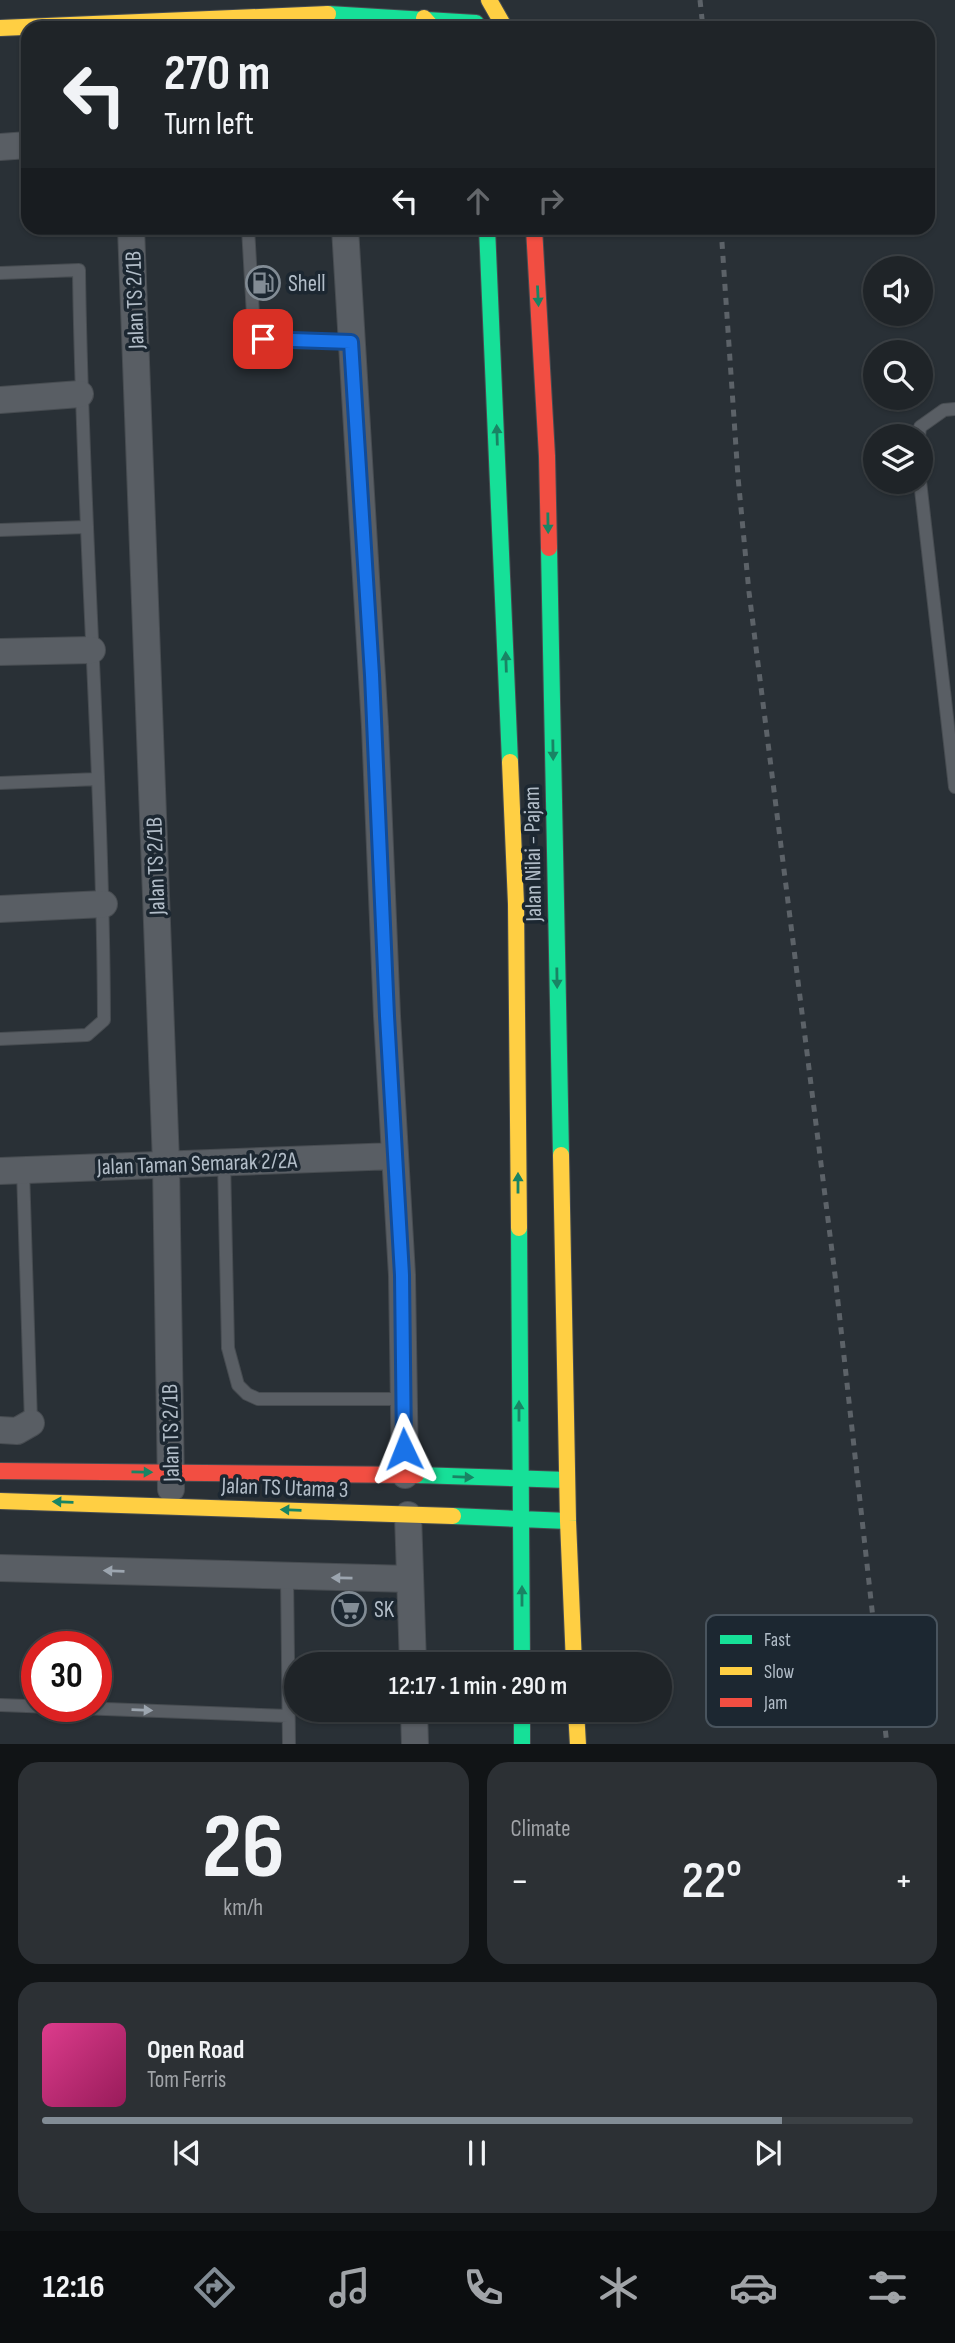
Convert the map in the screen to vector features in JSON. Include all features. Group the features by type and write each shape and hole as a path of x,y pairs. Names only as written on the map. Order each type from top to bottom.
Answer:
{"main road":[{"path":"474,0 477,21"},
{"path":"480,21 493,1"},
{"path":"493,1 502,21"},
{"path":"0,28 21,28"},
{"name":"Jalan Nilai - Pajam","path":"487,235 516,904 521,1518"},
{"name":"Jalan Nilai - Pajam","path":"534,235 547,456 568,1521"},
{"name":"Jalan TS Utama 3","path":"0,1471 405,1475 567,1480"},
{"name":"Jalan TS Utama 3","path":"0,1500 568,1521"},
{"path":"521,1518 522,1652"},
{"path":"568,1521 573,1652"},
{"path":"522,1722 522,1744"},
{"path":"577,1722 578,1744"}],"street":[{"path":"0,146 21,145"},
{"name":"Jalan TS 2/1B","path":"131,235 166,1163 171,1505"},
{"path":"345,235 374,714 402,1275 405,1475"},
{"path":"0,400 80,394"},
{"path":"0,652 92,650"},
{"path":"0,909 103,904"},
{"name":"Jalan Taman Semarak 2/2A","path":"12,1170 395,1156"},
{"path":"0,1430 17,1431 31,1423"},
{"path":"408,1515 413,1652"},
{"path":"0,1568 410,1579"},
{"path":"414,1722 415,1744"}],"lane":[{"path":"248,235 254,332 263,339 351,342"},
{"path":"0,274 79,270 80,394 103,904 104,1020 87,1035 0,1039"},
{"path":"924,424 944,410 955,409"},
{"path":"921,494 955,787"},
{"path":"0,530 86,527"},
{"path":"0,783 98,779"},
{"path":"224,1161 228,1348 238,1385 247,1394 258,1399 402,1399"},
{"path":"12,1170 31,1423"},
{"path":"287,1576 288,1652"},
{"path":"0,1705 284,1716"},
{"path":"288,1722 289,1744"}],"railway":[{"path":"700,0 702,21"},
{"path":"721,235 738,477 749,592 835,1275 873,1615"},
{"path":"885,1727 887,1744"}],"traffic: fast":[{"path":"328,14 443,21"},
{"path":"487,235 510,762"},
{"path":"549,548 561,1155"},
{"path":"519,1228 522,1652"},
{"path":"416,1475 567,1480"},
{"path":"453,1516 568,1521"},
{"path":"522,1722 522,1744"}],"traffic: slow":[{"path":"489,0 501,21"},
{"path":"164,21 328,14"},
{"path":"424,18 427,21"},
{"path":"0,28 21,27"},
{"path":"510,762 516,904 519,1228"},
{"path":"561,1155 568,1521 573,1652"},
{"path":"0,1501 453,1516"},
{"path":"577,1722 578,1744"}],"traffic: jam":[{"path":"534,235 547,456 549,548"},
{"path":"0,1471 416,1475"}],"place":[{"name":"Shell","path":"263,283"},
{"name":"SK","path":"349,1609"}],"route":[{"path":"263,339 351,342 372,675 402,1275 404,1449"}]}
